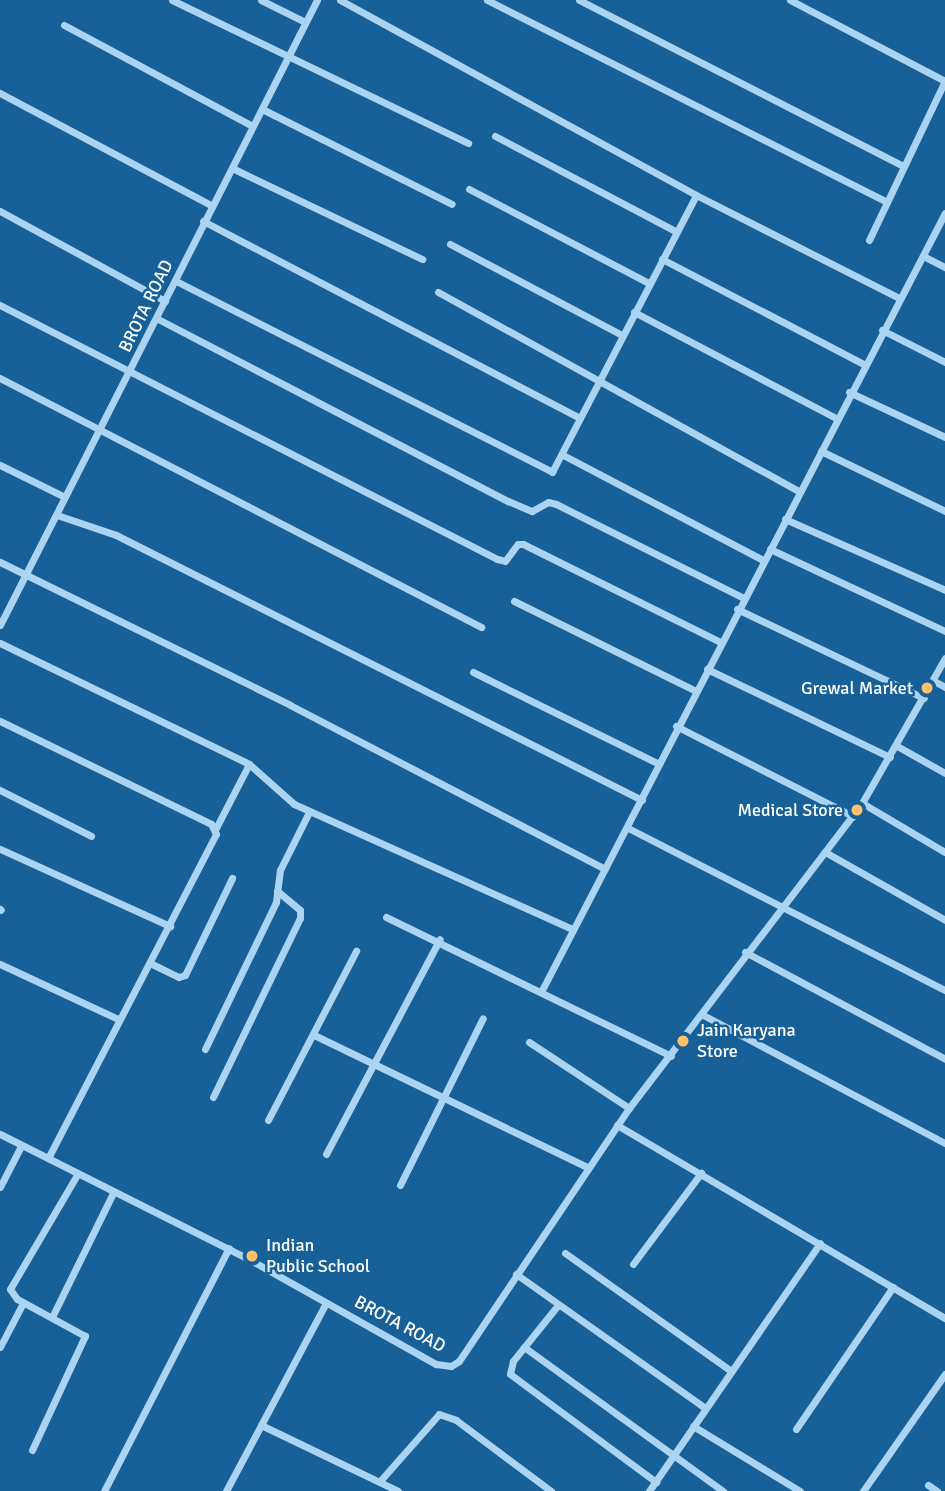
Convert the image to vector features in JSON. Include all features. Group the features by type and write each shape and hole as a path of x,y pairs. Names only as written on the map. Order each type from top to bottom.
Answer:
{"street":[{"path":"172,0 468,143"},
{"path":"261,0 304,22"},
{"name":"BROTA ROAD","path":"0,625 317,0"},
{"path":"340,0 696,195 899,298"},
{"path":"487,0 887,202"},
{"path":"579,0 904,166"},
{"path":"790,0 945,81 869,240"},
{"path":"64,25 252,126"},
{"path":"0,93 211,205"},
{"path":"262,108 452,204"},
{"path":"495,136 676,231"},
{"path":"232,168 422,259"},
{"path":"469,189 649,283"},
{"path":"176,281 550,471 556,469 599,380 696,195"},
{"path":"0,211 165,302"},
{"path":"542,990 572,929 628,828 657,763 742,597 770,549 849,392 945,213"},
{"path":"203,222 580,418"},
{"path":"450,244 622,335"},
{"path":"923,256 945,267"},
{"path":"662,258 864,364"},
{"path":"438,292 799,491"},
{"path":"0,305 497,559 505,561 518,544 523,544 720,642"},
{"path":"634,312 836,418"},
{"path":"156,318 508,501 532,511 548,502 556,504 742,597"},
{"path":"882,330 945,362"},
{"path":"0,378 99,432 481,627"},
{"path":"849,392 945,438"},
{"path":"821,451 945,511"},
{"path":"563,455 763,560"},
{"path":"0,465 65,497"},
{"path":"57,514 116,535 642,800"},
{"path":"785,519 945,590"},
{"path":"770,549 945,631"},
{"path":"0,562 290,705 605,869"},
{"path":"514,601 694,690"},
{"path":"737,609 924,698"},
{"path":"0,643 249,764 309,812 572,929"},
{"name":"BROTA ROAD","path":"0,1134 229,1248 436,1364 451,1366 459,1361 629,1108 703,1015 745,952 853,816 897,746 945,657"},
{"path":"707,669 890,757"},
{"path":"473,672 657,763"},
{"path":"934,681 945,687"},
{"path":"0,721 216,828"},
{"path":"676,726 853,816"},
{"path":"897,746 945,773"},
{"path":"48,1158 118,1019 214,842 216,828 249,764"},
{"path":"0,790 91,836"},
{"path":"862,803 945,852"},
{"path":"205,1049 277,891 280,870 309,812"},
{"path":"628,828 783,904 945,990"},
{"path":"0,849 170,926"},
{"path":"825,852 945,920"},
{"path":"149,964 179,976 185,975 232,878"},
{"path":"213,1097 300,918 300,910 277,891"},
{"path":"386,917 440,939 671,1056"},
{"path":"326,1154 440,939"},
{"path":"268,1120 356,951"},
{"path":"745,952 945,1059"},
{"path":"0,964 118,1019"},
{"path":"703,1015 945,1143"},
{"path":"400,1185 483,1018"},
{"path":"314,1035 589,1168"},
{"path":"529,1042 629,1108"},
{"path":"617,1125 945,1318"},
{"path":"0,1187 21,1146"},
{"path":"32,1450 85,1342 80,1331 12,1295 12,1283 78,1173"},
{"path":"633,1264 701,1173"},
{"path":"52,1317 114,1191"},
{"path":"649,1491 820,1243"},
{"path":"104,1491 229,1248"},
{"path":"565,1253 731,1371"},
{"path":"516,1274 705,1408"},
{"path":"796,1429 893,1287"},
{"path":"0,1347 23,1303"},
{"path":"230,1490 261,1425 326,1303"},
{"path":"558,1305 524,1347 510,1374 656,1482"},
{"path":"524,1347 723,1491"},
{"path":"863,1491 945,1374"},
{"path":"380,1481 439,1414 456,1420 551,1491"},
{"path":"261,1425 398,1491"},
{"path":"693,1426 800,1491"},
{"path":"928,1485 937,1491"}],"place":[{"name":"Grewal Market","path":"927,688"},
{"name":"Medical Store","path":"857,810"},
{"name":"Jain Karyana Store","path":"683,1041"},
{"name":"Indian Public School","path":"252,1256"}]}
